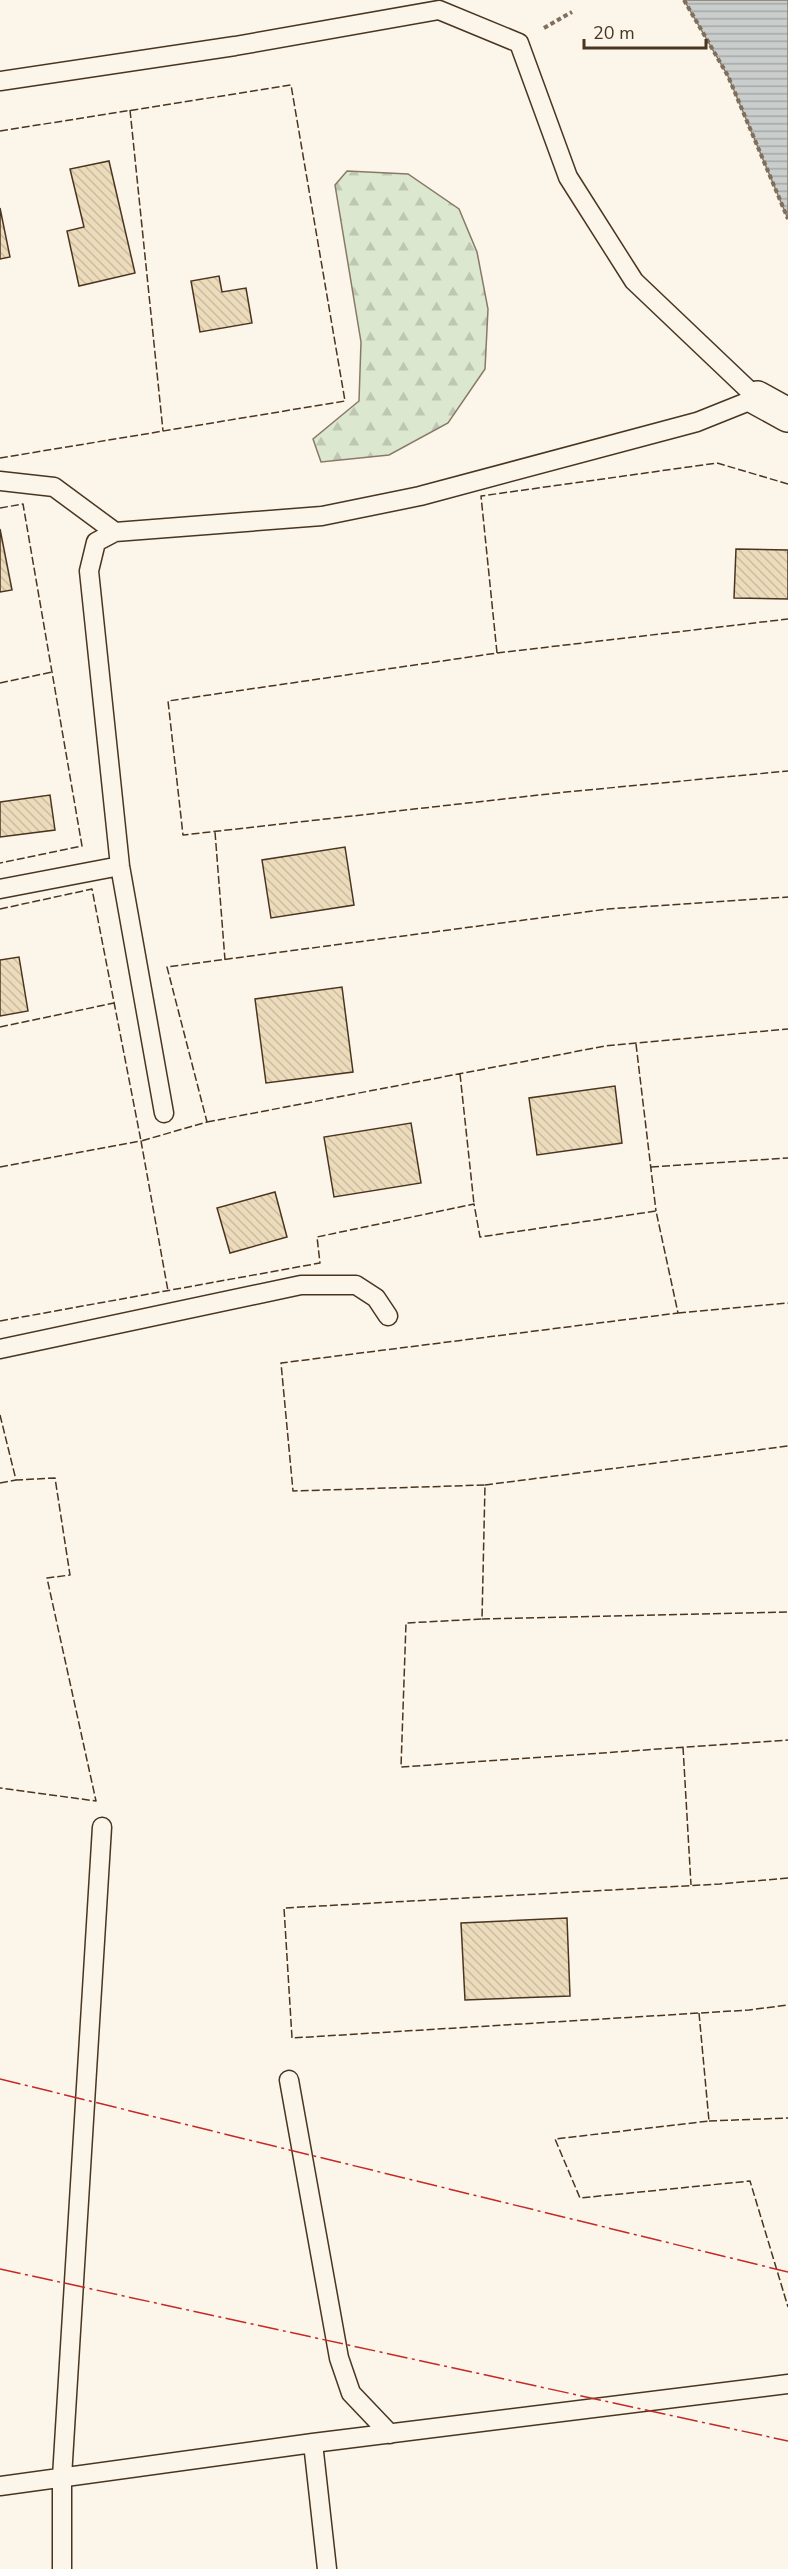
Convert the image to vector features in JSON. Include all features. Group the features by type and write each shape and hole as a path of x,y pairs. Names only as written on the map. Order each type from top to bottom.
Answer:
{"street":[{"path":"757,398 788,415"}],"lane":[{"path":"0,81 235,46 439,10 519,43 568,177 634,281 757,398 697,422 420,496 322,516 115,532 96,542 89,571 120,866 164,1113"},
{"path":"0,481 54,486 115,532"},
{"path":"0,889 120,866"},
{"path":"0,1349 301,1285 356,1285 376,1298 388,1316"},
{"path":"62,2569 62,2477 102,1827"},
{"path":"289,2080 339,2358 351,2393 390,2434"},
{"path":"0,2487 313,2443 788,2384"},
{"path":"313,2443 327,2569"}],"path":[{"path":"684,0 728,76 788,219"}],"green space":[{"path":"347,171 408,174 459,209 477,252 488,309 485,369 448,423 389,455 321,462 313,439 359,401 361,342 335,185"}],"shaded area":[{"path":"684,0 788,0 788,219 728,76"}],"building":[{"path":"109,161 135,273 79,286 67,231 84,227 70,169"},
{"path":"0,208 10,257 0,259"},
{"path":"219,276 222,292 246,288 252,323 200,332 191,281"},
{"path":"0,529 12,590 0,592"},
{"path":"736,549 788,550 788,599 734,598"},
{"path":"50,795 55,830 0,837 0,802"},
{"path":"345,847 354,905 271,918 262,860"},
{"path":"19,957 28,1011 0,1016 0,960"},
{"path":"342,987 353,1072 266,1083 255,999"},
{"path":"615,1086 622,1143 537,1155 529,1098"},
{"path":"411,1123 421,1183 334,1197 324,1137"},
{"path":"275,1192 287,1237 230,1253 217,1208"},
{"path":"567,1918 570,1996 465,2000 461,1923"}],"fence":[{"path":"0,131 291,85 345,401 0,458"},
{"path":"130,110 163,431"},
{"path":"788,484 717,463 481,496 497,653 168,701 183,835 566,792 788,771"},
{"path":"0,508 23,504 82,846 0,863"},
{"path":"497,653 788,619"},
{"path":"0,683 52,672"},
{"path":"215,832 225,960"},
{"path":"0,909 92,889 141,1141 207,1122 167,967 608,909 788,897"},
{"path":"0,1027 114,1003"},
{"path":"207,1122 605,1046 788,1029"},
{"path":"636,1044 656,1211"},
{"path":"460,1074 474,1204"},
{"path":"0,1167 141,1141 168,1291"},
{"path":"651,1167 788,1158"},
{"path":"0,1321 320,1263 317,1237 474,1204 480,1237 656,1211 678,1313 281,1363 293,1491 485,1485 482,1619 406,1623 401,1767 788,1740"},
{"path":"678,1313 788,1303"},
{"path":"0,1415 16,1480 55,1478 70,1575 47,1578 96,1801 0,1788"},
{"path":"485,1485 788,1446"},
{"path":"0,1483 16,1480"},
{"path":"482,1619 788,1612"},
{"path":"683,1747 691,1885"},
{"path":"788,1878 720,1884 284,1908 292,2038 749,2010 788,2005"},
{"path":"699,2013 709,2121 555,2139 580,2198 750,2181 788,2307"},
{"path":"709,2121 788,2118"}],"power":[{"path":"0,2079 788,2272"},
{"path":"0,2269 788,2441"}]}
